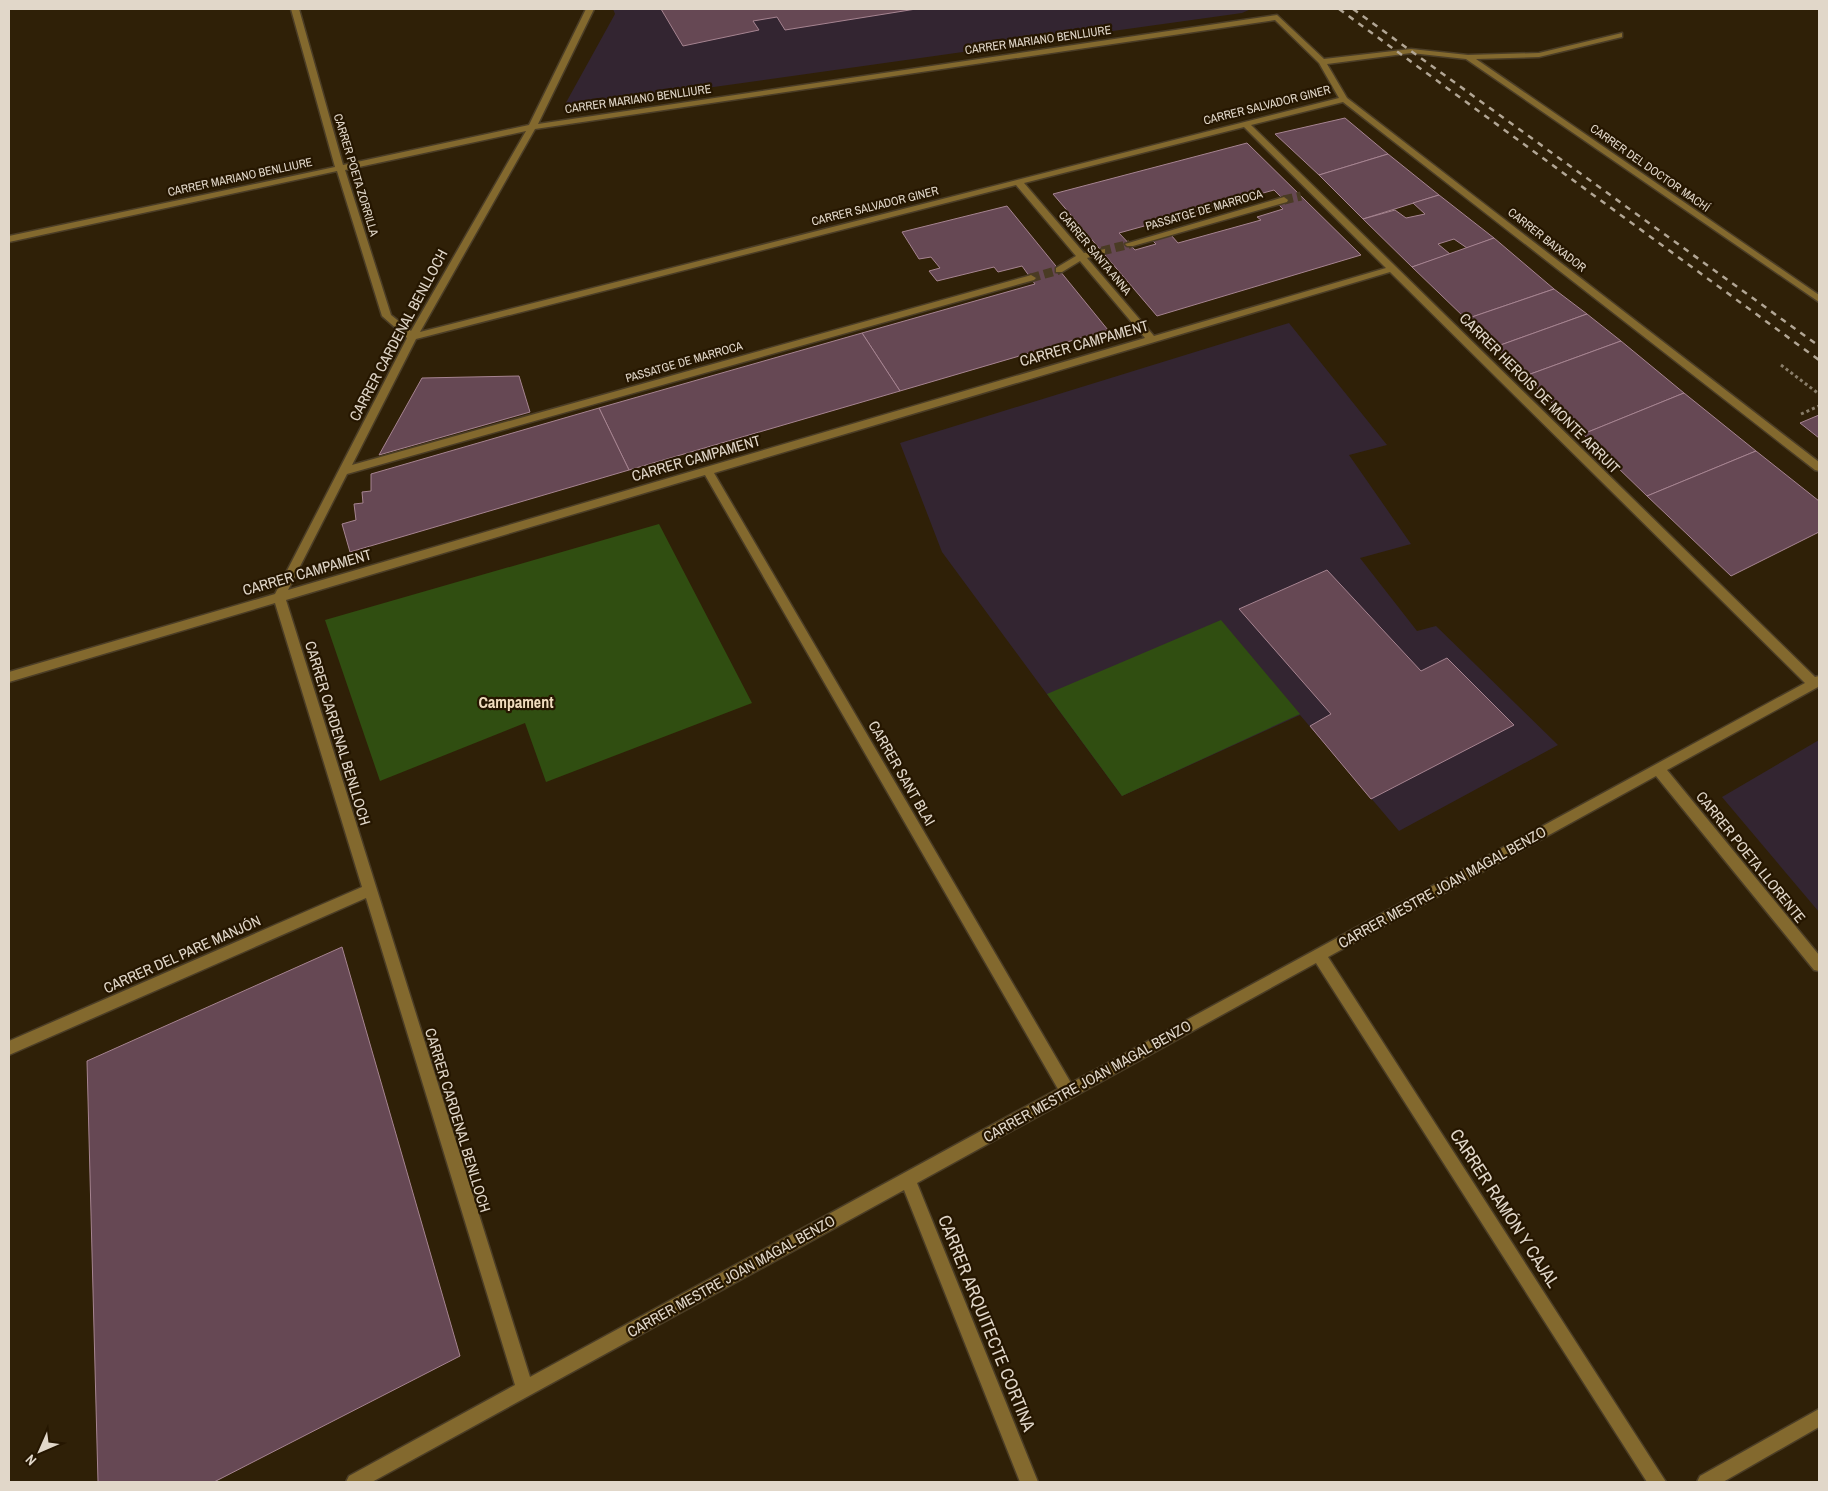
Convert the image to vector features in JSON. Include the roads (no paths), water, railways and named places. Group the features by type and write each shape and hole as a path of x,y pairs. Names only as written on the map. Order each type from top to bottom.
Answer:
{"street":[{"name":"CARRER POETA ZORRILLA","path":"295,9 340,168 387,316 412,338"},
{"name":"CARRER CARDENAL BENLLOCH","path":"525,1389 279,597 412,338 532,127 590,9"},
{"name":"CARRER MARIANO BENLLIURE","path":"9,239 532,127 1277,13"},
{"name":"CARRER BAIXADOR","path":"1277,13 1322,62 1344,99 1819,467"},
{"name":"CARRER DEL DOCTOR MACHÍ","path":"1322,62 1411,51 1468,57 1538,55 1619,35"},
{"name":"CARRER DEL DOCTOR MACHÍ","path":"1468,57 1819,299"},
{"name":"CARRER SALVADOR GINER","path":"412,338 1344,99"},
{"name":"CARRER HEROIS DE MONTE ARRUIT","path":"1245,124 1816,683"},
{"name":"CARRER SANTA ANNA","path":"1018,182 1152,340"},
{"path":"1301,196 1314,192"},
{"name":"PASSATGE DE MARROCA","path":"1130,244 1284,200"},
{"path":"1059,270 1081,257 1102,251"},
{"name":"CARRER CAMPAMENT","path":"9,677 1392,269"},
{"name":"PASSATGE DE MARROCA","path":"345,471 1030,278"},
{"name":"CARRER SANT BLAI","path":"708,471 1068,1092"},
{"name":"CARRER MESTRE JOAN MAGAL BENZO","path":"354,1482 1816,683"},
{"name":"CARRER POETA LLORENTE","path":"1658,769 1819,965"},
{"name":"CARRER DEL PARE MANJÓN","path":"9,1048 369,890"},
{"name":"CARRER RAMÓN Y CAJAL","path":"1319,955 1657,1482"},
{"name":"CARRER ARQUITECTE CORTINA","path":"908,1179 1029,1482"},
{"path":"1706,1482 1819,1418"}],"tunnel":[{"path":"1284,200 1301,196"},
{"path":"1102,251 1130,244"},
{"path":"1031,278 1059,270"}],"railway":[{"path":"1339,9 1819,360"},
{"path":"1353,9 1819,346"}],"district":[{"name":"Campament","path":"516,702"}]}
